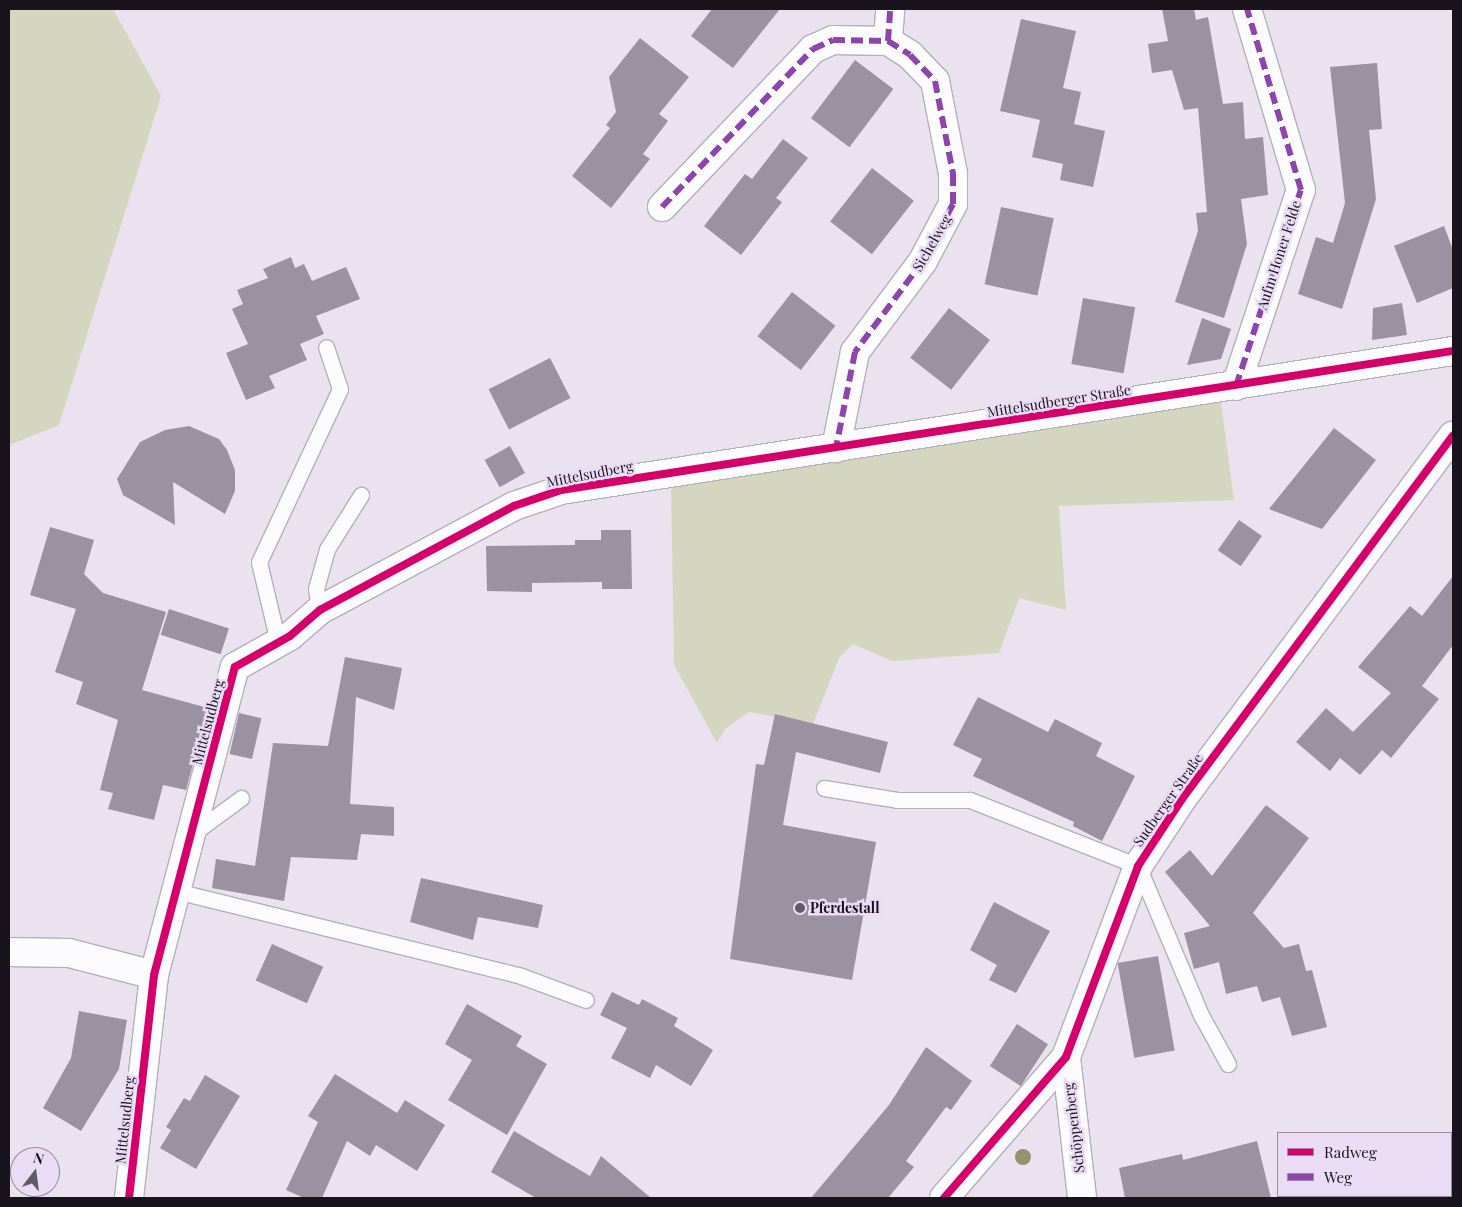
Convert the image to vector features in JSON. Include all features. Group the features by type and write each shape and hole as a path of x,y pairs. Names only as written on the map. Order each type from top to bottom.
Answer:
{"street":[{"path":"662,207 813,49 833,40 888,41 890,9"},
{"name":"Aufm Honer Felde","path":"1236,386 1300,190 1247,9"},
{"name":"Sichelweg","path":"836,448 855,352 923,261 953,204 953,174 935,81 910,55 888,41"},
{"name":"Mittelsudberger Straße","path":"669,472 836,448 1453,351"},
{"name":"Sudberger Straße","path":"944,1198 1066,1057 1138,866 1182,799 1453,436"},
{"name":"Mittelsudberg","path":"129,1198 154,975 235,667 278,642 320,610 514,506 561,490 669,472"},
{"path":"9,952 69,953 154,975"},
{"name":"Schöppenberg","path":"1066,1057 1082,1198"}],"lane":[{"path":"278,642 259,562 340,389 326,347"},
{"path":"320,610 316,589 327,549 361,495"},
{"path":"824,788 897,800 970,800 1138,866 1201,1015 1228,1064"},
{"path":"191,835 241,798"},
{"path":"176,892 521,976 586,1000"}],"green space":[{"path":"9,9 113,9 161,96 59,425 9,445"},
{"path":"1221,402 1234,500 1059,506 1066,610 1019,598 999,653 892,661 853,644 839,658 813,724 749,712 725,729 717,743 674,665 671,482"}],"building":[{"path":"712,9 780,9 733,68 691,36"},
{"path":"1162,9 1194,9 1196,20 1208,17 1223,104 1243,102 1245,139 1263,137 1268,195 1241,199 1247,244 1224,318 1175,302 1198,231 1196,213 1207,212 1198,108 1184,110 1172,70 1152,73 1148,44 1168,41"},
{"path":"1021,19 1076,31 1063,88 1081,92 1074,124 1105,131 1093,187 1060,180 1063,164 1032,157 1040,120 1000,111"},
{"path":"640,38 689,77 659,114 668,121 643,154 650,159 611,208 572,176 610,128 606,125 616,112 609,77"},
{"path":"855,60 893,89 849,147 811,118"},
{"path":"1377,63 1382,129 1369,130 1376,199 1342,309 1298,294 1316,237 1333,243 1345,203 1330,67"},
{"path":"783,139 808,158 776,198 782,202 741,255 704,226 745,174 752,179"},
{"path":"872,168 914,201 872,254 830,222"},
{"path":"1001,207 1054,218 1037,296 985,284"},
{"path":"1444,226 1453,250 1453,288 1417,303 1394,246"},
{"path":"291,257 295,268 304,264 312,281 346,267 360,299 316,316 324,334 300,344 307,360 269,376 275,388 246,400 226,353 248,344 232,309 243,304 237,290 268,278 263,269"},
{"path":"792,292 835,326 801,370 758,336"},
{"path":"1083,298 1135,307 1124,373 1071,364"},
{"path":"1402,303 1407,335 1372,340 1373,308"},
{"path":"949,308 990,340 951,390 910,358"},
{"path":"1202,318 1231,329 1221,359 1187,365"},
{"path":"550,358 570,398 509,429 489,389"},
{"path":"189,426 219,439 227,450 235,470 235,491 225,514 173,482 175,525 123,495 117,479 140,442 165,430"},
{"path":"1334,428 1376,460 1322,529 1269,509"},
{"path":"510,446 525,473 500,487 485,460"},
{"path":"1239,520 1262,536 1241,566 1218,550"},
{"path":"50,527 94,540 84,574 103,593 166,612 142,690 208,708 186,790 163,785 154,820 108,809 113,793 100,790 118,720 76,704 83,682 55,672 76,609 30,595"},
{"path":"601,530 631,530 632,589 602,589 602,582 532,583 532,592 487,591 486,546 575,545 575,540 601,540"},
{"path":"1453,576 1453,645 1422,686 1439,699 1391,758 1382,750 1360,775 1340,758 1330,771 1296,742 1326,708 1353,732 1391,693 1358,667 1410,606 1422,616"},
{"path":"169,609 229,628 221,654 161,635"},
{"path":"345,657 402,668 394,710 356,697 350,804 394,807 394,836 361,834 357,860 291,857 284,901 212,888 216,859 255,866 273,743 328,746"},
{"path":"978,697 1048,732 1055,719 1102,743 1096,756 1135,776 1102,841 1073,826 1074,822 973,776 982,759 953,745"},
{"path":"239,713 261,718 252,759 230,754"},
{"name":"Pferdestall","path":"775,714 888,742 880,773 796,752 783,825 876,842 852,980 730,959 756,764 764,765"},
{"path":"1266,805 1309,838 1253,913 1284,948 1299,944 1306,971 1312,970 1327,1027 1292,1036 1280,997 1262,1002 1257,986 1226,994 1219,962 1194,969 1184,933 1210,926 1165,872 1190,850 1212,876"},
{"path":"421,878 543,905 538,928 478,917 473,940 410,922"},
{"path":"994,902 1050,931 1016,993 989,980 997,965 970,950"},
{"path":"272,944 323,967 307,1003 256,981"},
{"path":"1158,956 1175,1051 1134,1058 1118,963"},
{"path":"612,992 639,1005 642,999 678,1018 674,1026 713,1050 691,1086 656,1065 650,1078 611,1058 627,1028 600,1015"},
{"path":"467,1004 522,1036 516,1046 547,1064 507,1135 448,1100 472,1060 445,1044"},
{"path":"79,1011 127,1020 119,1069 81,1131 43,1108 71,1058"},
{"path":"1017,1024 1048,1044 1021,1086 990,1066"},
{"path":"926,1047 972,1081 951,1110 946,1107 906,1161 914,1167 888,1198 811,1198 889,1105"},
{"path":"335,1074 397,1113 405,1100 445,1125 417,1171 376,1145 370,1156 347,1141 322,1198 304,1198 286,1190 318,1122 308,1116"},
{"path":"205,1075 240,1096 196,1169 160,1148 171,1130 166,1127 184,1098 190,1101"},
{"path":"514,1131 590,1176 601,1156 651,1198 536,1198 491,1172"},
{"path":"1257,1141 1271,1198 1125,1198 1119,1168 1182,1154 1183,1160"}],"marked path":[{"path":"888,41 890,9"},
{"path":"1236,386 1301,190 1247,9"},
{"path":"662,207 813,49 833,40 888,41 910,55 935,81 953,174 953,204 923,261 855,352 836,448"}],"cycle path":[{"path":"129,1198 154,975 235,667 290,636 320,610 514,506 561,490 1453,351"},
{"path":"944,1198 1066,1057 1138,866 1182,799 1453,436"}],"place":[{"name":"Pferdestall","path":"800,908"}]}
